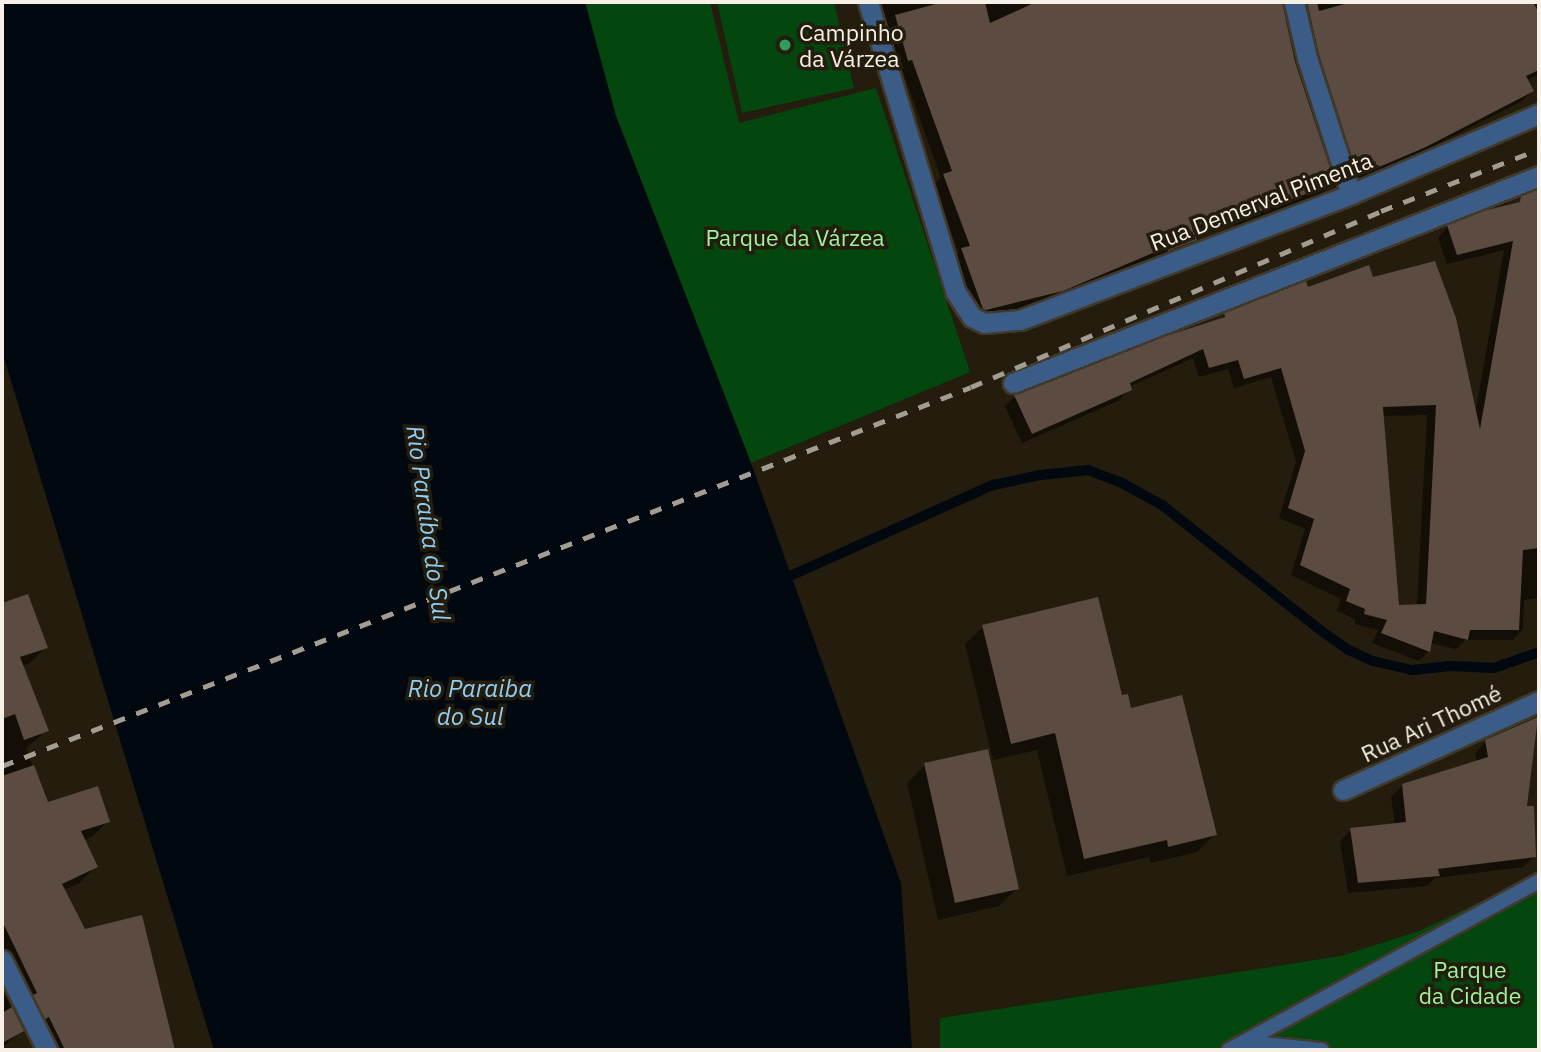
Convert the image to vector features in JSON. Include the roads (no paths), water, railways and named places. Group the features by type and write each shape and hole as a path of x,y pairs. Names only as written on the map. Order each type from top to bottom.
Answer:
{"street":[{"name":"Rua Demerval Pimenta","path":"868,2 955,290 972,317 984,324 1020,320 1351,194 1539,114"},
{"path":"1294,2 1307,58 1351,194"},
{"path":"1013,383 1539,176"},
{"name":"Rua Ari Thomé","path":"1343,790 1539,701"},
{"path":"2,960 47,1050"}],"lane":[{"path":"1229,1050 1539,881"},
{"path":"1245,1042 1322,1050"}],"water":[{"name":"Rio Paraiba do Sul","path":"2,2 585,2 616,116 751,463 901,883 912,1050 214,1050 2,351"}],"waterway":[{"path":"779,581 993,485 1041,475 1088,470 1120,482 1162,505 1320,630 1349,650 1373,661 1412,670 1451,666 1494,668 1539,652"}],"railway":[{"path":"2,766 971,387 1381,211 1539,149"}],"place":[{"name":"Campinho da Várzea","path":"785,45"}],"park label":[{"name":"Parque da Várzea","path":"795,237"},
{"name":"Parque da Cidade","path":"1470,982"}],"water label":[{"name":"Rio Paraíba do Sul","path":"428,523"}]}
